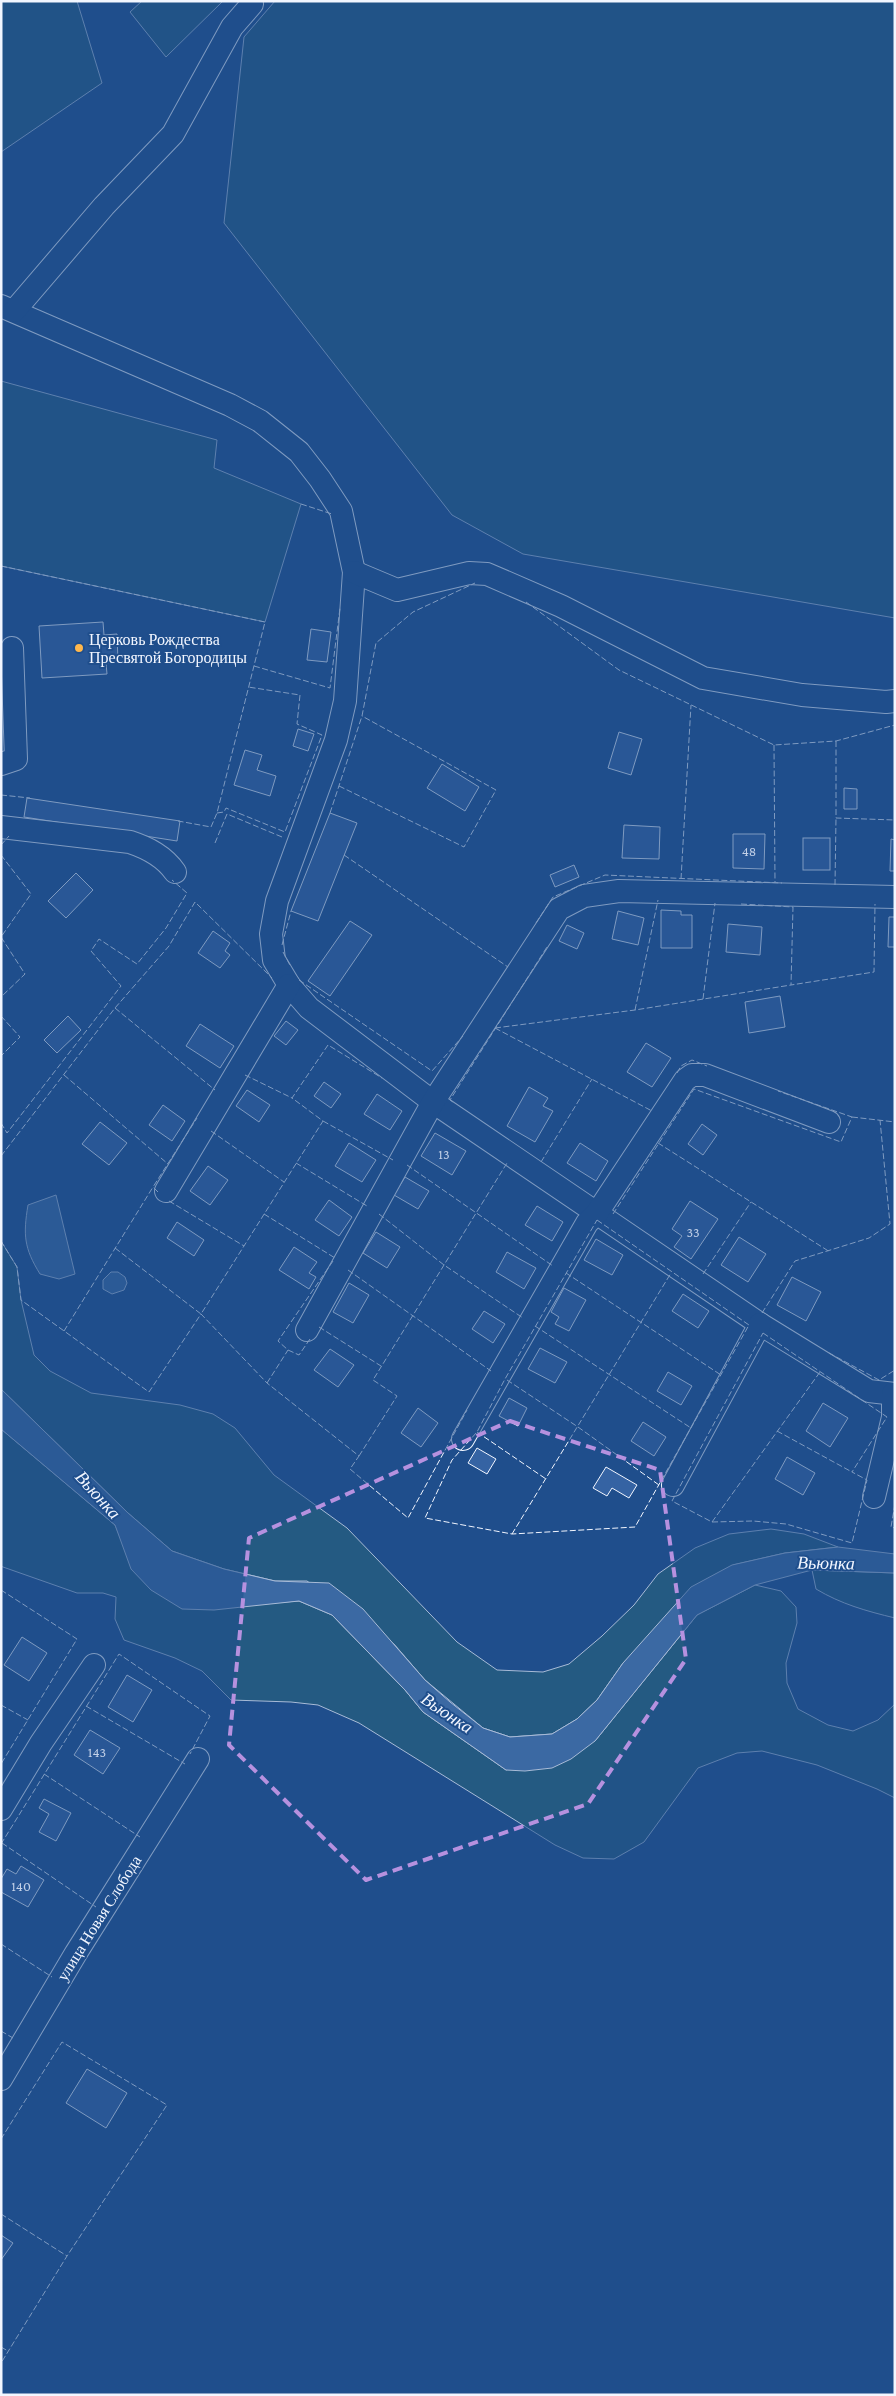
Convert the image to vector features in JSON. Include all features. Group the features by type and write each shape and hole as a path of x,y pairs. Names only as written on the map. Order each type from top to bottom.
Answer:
{"street":[{"path":"250,1 252,4 232,27 173,134 8,309 230,405 268,428 300,452 341,511 354,572 344,701 336,740 277,901 272,934 274,960 289,985 309,1008 433,1102 760,1324 869,1390 894,1394 893,1417 874,1497"},
{"path":"354,572 397,590 469,573 488,574 561,606 703,678 802,695 886,702 895,701"},
{"path":"1,764 16,759 12,648"},
{"path":"1,827 130,842 146,847 168,862 175,872"},
{"path":"307,1330 433,1102 559,909 584,896 619,891 895,897"},
{"path":"166,1191 289,985"},
{"path":"463,1439 587,1223 597,1213 685,1080 692,1075 705,1075 829,1122"},
{"path":"673,1485 760,1324"},
{"path":"1,1808 41,1743 94,1665"},
{"name":"улица Новая Слобода","path":"1,2078 198,1759"}],"highlighted area":[{"path":"510,1421 660,1470 686,1659 588,1804 366,1880 229,1745 249,1538"}],"shaded area":[{"path":"1,1 77,1 102,83 1,152"},
{"path":"142,1 223,1 166,57 130,12"},
{"path":"275,1 895,1 895,618 523,554 452,515 224,223 244,37"},
{"path":"1,381 217,440 214,468 301,504 265,622 1,566"},
{"path":"1,1241 17,1267 21,1300 34,1355 50,1371 91,1393 180,1405 213,1414 235,1428 274,1475 347,1528 457,1642 497,1670 543,1672 569,1664 634,1605 658,1574 695,1548 729,1534 771,1529 804,1534 838,1547 785,1553 733,1565 623,1663 597,1700 577,1719 552,1734 510,1737 483,1728 425,1680 394,1644 307,1581 275,1581 224,1569 172,1551 128,1513 1,1389"},
{"path":"1,1429 115,1525 123,1544 269,1603 299,1601 332,1615 405,1690 423,1712 506,1770 595,1741 697,1615 755,1585 781,1591 796,1607 797,1623 786,1663 787,1683 798,1709 828,1725 853,1731 878,1720 895,1704 895,1798 817,1765 762,1751 737,1753 698,1768 644,1842 614,1859 583,1858 555,1845 359,1723 318,1705 231,1700 202,1671 175,1658 124,1640 115,1619 116,1597 103,1593 77,1593 1,1566"},
{"path":"812,1570 895,1573 895,1618 854,1606 816,1589"}],"water":[{"path":"56,1195 75,1274 59,1279 40,1274 28,1249 25,1233 28,1205"},
{"path":"111,1272 118,1272 125,1277 127,1283 124,1290 112,1294 103,1289 103,1280"},
{"name":"Вьюнка","path":"1,1389 128,1513 172,1551 224,1569 275,1581 329,1583 363,1609 425,1680 450,1702 483,1728 510,1737 552,1734 577,1719 597,1700 623,1663 691,1587 732,1565 785,1553 838,1547 895,1554 895,1573 812,1570 755,1585 697,1615 595,1741 571,1759 552,1768 525,1771 506,1770 423,1712 405,1690 332,1615 299,1601 214,1610 182,1609 151,1590 131,1569 115,1525 1,1429"}],"building":[{"name":"Церковь Рождества Пресвятой Богородицы","path":"103,622 104,635 117,634 118,662 106,663 107,674 42,678 39,626"},
{"path":"311,629 331,632 327,662 307,660"},
{"path":"298,729 314,734 308,751 293,746"},
{"path":"619,732 642,739 631,775 608,768"},
{"path":"245,750 262,755 257,770 276,776 270,796 234,785"},
{"path":"442,764 479,787 465,811 427,788"},
{"path":"844,788 857,789 857,809 844,809"},
{"path":"27,798 180,821 177,841 24,817"},
{"path":"330,813 357,823 318,921 291,911"},
{"path":"624,825 660,827 659,859 622,858"},
{"path":"733,834 765,834 764,869 733,868"},
{"path":"803,838 830,838 830,870 803,870"},
{"path":"891,839 895,840 895,871 890,871"},
{"path":"574,865 579,877 555,887 550,875"},
{"path":"76,873 93,890 66,918 48,901"},
{"path":"661,910 681,911 681,915 692,915 692,948 661,948"},
{"path":"618,911 644,918 638,945 612,939"},
{"path":"889,917 895,917 895,947 888,947"},
{"path":"350,921 372,935 330,996 308,981"},
{"path":"728,924 762,927 760,955 726,952"},
{"path":"567,925 584,933 577,949 559,941"},
{"path":"213,931 230,943 225,951 230,955 220,968 198,953"},
{"path":"780,996 785,1027 749,1033 745,1002"},
{"path":"68,1016 81,1030 57,1053 44,1040"},
{"path":"286,1021 298,1030 286,1045 274,1036"},
{"path":"200,1024 234,1046 220,1068 186,1046"},
{"path":"646,1043 671,1058 652,1087 627,1072"},
{"path":"324,1082 341,1094 331,1108 314,1096"},
{"path":"529,1087 548,1098 543,1106 553,1111 535,1142 507,1126"},
{"path":"247,1090 270,1105 259,1122 236,1106"},
{"path":"377,1094 402,1111 390,1130 364,1114"},
{"path":"163,1105 185,1121 172,1141 149,1125"},
{"path":"100,1122 127,1143 109,1165 82,1144"},
{"path":"702,1124 717,1135 703,1155 688,1144"},
{"path":"435,1133 466,1151 452,1175 421,1156"},
{"path":"349,1143 376,1160 362,1182 335,1166"},
{"path":"580,1143 608,1161 596,1181 567,1163"},
{"path":"208,1166 228,1180 210,1205 190,1191"},
{"path":"405,1177 429,1191 418,1209 394,1195"},
{"path":"329,1200 352,1217 339,1236 315,1220"},
{"path":"690,1201 718,1219 691,1259 674,1247 682,1236 672,1229"},
{"path":"537,1206 563,1222 552,1241 525,1225"},
{"path":"177,1222 204,1240 194,1256 167,1238"},
{"path":"376,1232 400,1247 387,1268 363,1253"},
{"path":"739,1237 766,1254 748,1282 721,1265"},
{"path":"596,1239 623,1255 612,1275 584,1260"},
{"path":"294,1247 317,1262 309,1273 316,1277 309,1289 279,1270"},
{"path":"507,1252 536,1268 524,1289 496,1272"},
{"path":"792,1277 821,1292 806,1321 777,1305"},
{"path":"349,1283 369,1295 353,1323 333,1312"},
{"path":"564,1288 586,1300 569,1331 555,1324 559,1317 551,1312"},
{"path":"683,1294 709,1311 698,1328 672,1311"},
{"path":"484,1311 505,1324 493,1343 472,1329"},
{"path":"540,1348 567,1362 555,1383 528,1369"},
{"path":"330,1349 354,1365 338,1387 314,1370"},
{"path":"668,1372 692,1386 681,1405 657,1391"},
{"path":"509,1398 527,1408 518,1426 499,1416"},
{"path":"823,1403 848,1418 830,1447 806,1431"},
{"path":"418,1408 438,1423 421,1447 401,1433"},
{"path":"643,1422 666,1437 654,1456 631,1441"},
{"path":"477,1448 496,1459 487,1474 468,1463"},
{"path":"787,1457 815,1473 803,1495 775,1479"},
{"path":"606,1467 637,1485 629,1498 612,1488 607,1496 593,1488"},
{"path":"22,1637 47,1653 29,1681 4,1665"},
{"path":"127,1675 152,1690 133,1722 108,1707"},
{"path":"90,1730 120,1748 103,1774 74,1755"},
{"path":"44,1799 71,1813 56,1841 39,1832 49,1814 39,1808"},
{"path":"21,1866 44,1880 28,1907 1,1892 1,1879 7,1869 16,1874"},
{"path":"87,2069 127,2093 106,2128 66,2103"},
{"path":"1,2235 13,2243 1,2260"}],"fence":[{"path":"301,504 332,514"},
{"path":"1,566 265,622 217,813 211,827 178,821"},
{"path":"330,813 362,716 376,643 413,612 475,583"},
{"path":"526,602 619,670 774,745 836,741 895,725"},
{"path":"254,666 330,688 340,608"},
{"path":"217,813 224,812 226,808 285,832 322,735 297,724 300,695 248,687"},
{"path":"681,879 691,705"},
{"path":"339,786 464,847 496,790 362,716"},
{"path":"836,741 836,818 895,820"},
{"path":"774,745 775,882"},
{"path":"1,795 30,798"},
{"path":"215,843 227,814 282,837"},
{"path":"835,885 836,818"},
{"path":"1,845 9,836"},
{"path":"1,855 31,894 1,937 25,974 1,997"},
{"path":"344,855 508,967"},
{"path":"536,923 553,897 605,875 782,883"},
{"path":"1,1123 7,1133 121,986 91,951 99,939 137,964 166,928 187,893 172,880"},
{"path":"635,1010 658,900"},
{"path":"1,1156 115,1008 169,946 195,902 272,978"},
{"path":"703,999 715,903"},
{"path":"741,904 793,907 791,985 874,972 875,904"},
{"path":"282,945 291,911"},
{"path":"453,1102 450,1100 547,947"},
{"path":"283,952 291,967"},
{"path":"299,980 432,1071 463,1036"},
{"path":"495,1028 635,1010 791,985"},
{"path":"115,1008 215,1090"},
{"path":"1,1016 20,1037 1,1056"},
{"path":"495,1028 652,1111"},
{"path":"245,1075 292,1098 328,1045 382,1078"},
{"path":"677,1073 681,1066 692,1060 707,1066"},
{"path":"64,1075 168,1164"},
{"path":"541,1162 592,1079"},
{"path":"613,1214 694,1089 841,1142 852,1117 778,1091"},
{"path":"115,1248 201,1314 323,1121 292,1098"},
{"path":"852,1117 895,1122"},
{"path":"158,1192 153,1187 197,1118"},
{"path":"762,1313 795,1261 869,1238 890,1224 880,1120"},
{"path":"323,1121 393,1160"},
{"path":"211,1131 284,1182"},
{"path":"658,1143 830,1252"},
{"path":"296,1163 367,1206"},
{"path":"359,1456 397,1396 373,1380 507,1163"},
{"path":"407,1165 553,1266"},
{"path":"64,1331 153,1187"},
{"path":"169,1201 244,1246"},
{"path":"703,1274 751,1202"},
{"path":"264,1214 335,1258"},
{"path":"379,1214 444,1265 523,1318"},
{"path":"597,1220 749,1325 635,1527 512,1534 425,1518 452,1460 477,1432 505,1379 597,1220"},
{"path":"1,1241 17,1267 21,1300 149,1392 201,1314 267,1383 359,1456 350,1469 408,1518 467,1410"},
{"path":"310,1339 299,1355 288,1350 278,1341 333,1261"},
{"path":"348,1270 491,1371"},
{"path":"566,1273 721,1375"},
{"path":"512,1534 671,1273"},
{"path":"535,1326 691,1428"},
{"path":"319,1327 381,1366"},
{"path":"763,1333 887,1417 852,1472 867,1480 852,1543 786,1524 753,1521 712,1522 672,1501 763,1333"},
{"path":"267,1383 288,1350"},
{"path":"829,1353 879,1380 895,1370"},
{"path":"712,1522 820,1372"},
{"path":"507,1380 578,1427 659,1485"},
{"path":"777,1431 852,1472"},
{"path":"477,1432 546,1479"},
{"path":"895,1504 891,1527 895,1528"},
{"path":"1,1590 77,1639 1,1764"},
{"path":"1,1844 119,1654 210,1716 190,1754"},
{"path":"1,1705 28,1720"},
{"path":"86,1706 185,1764"},
{"path":"44,1774 140,1837"},
{"path":"2,1843 96,1907"},
{"path":"1,1944 52,1977"},
{"path":"1,2031 13,2038"},
{"path":"1,2139 62,2042 167,2105 67,2256 1,2363"},
{"path":"1,2214 67,2256"},
{"path":"1,2347 8,2351"}],"place":[{"name":"Церковь Рождества Пресвятой Богородицы","path":"79,648"}]}
